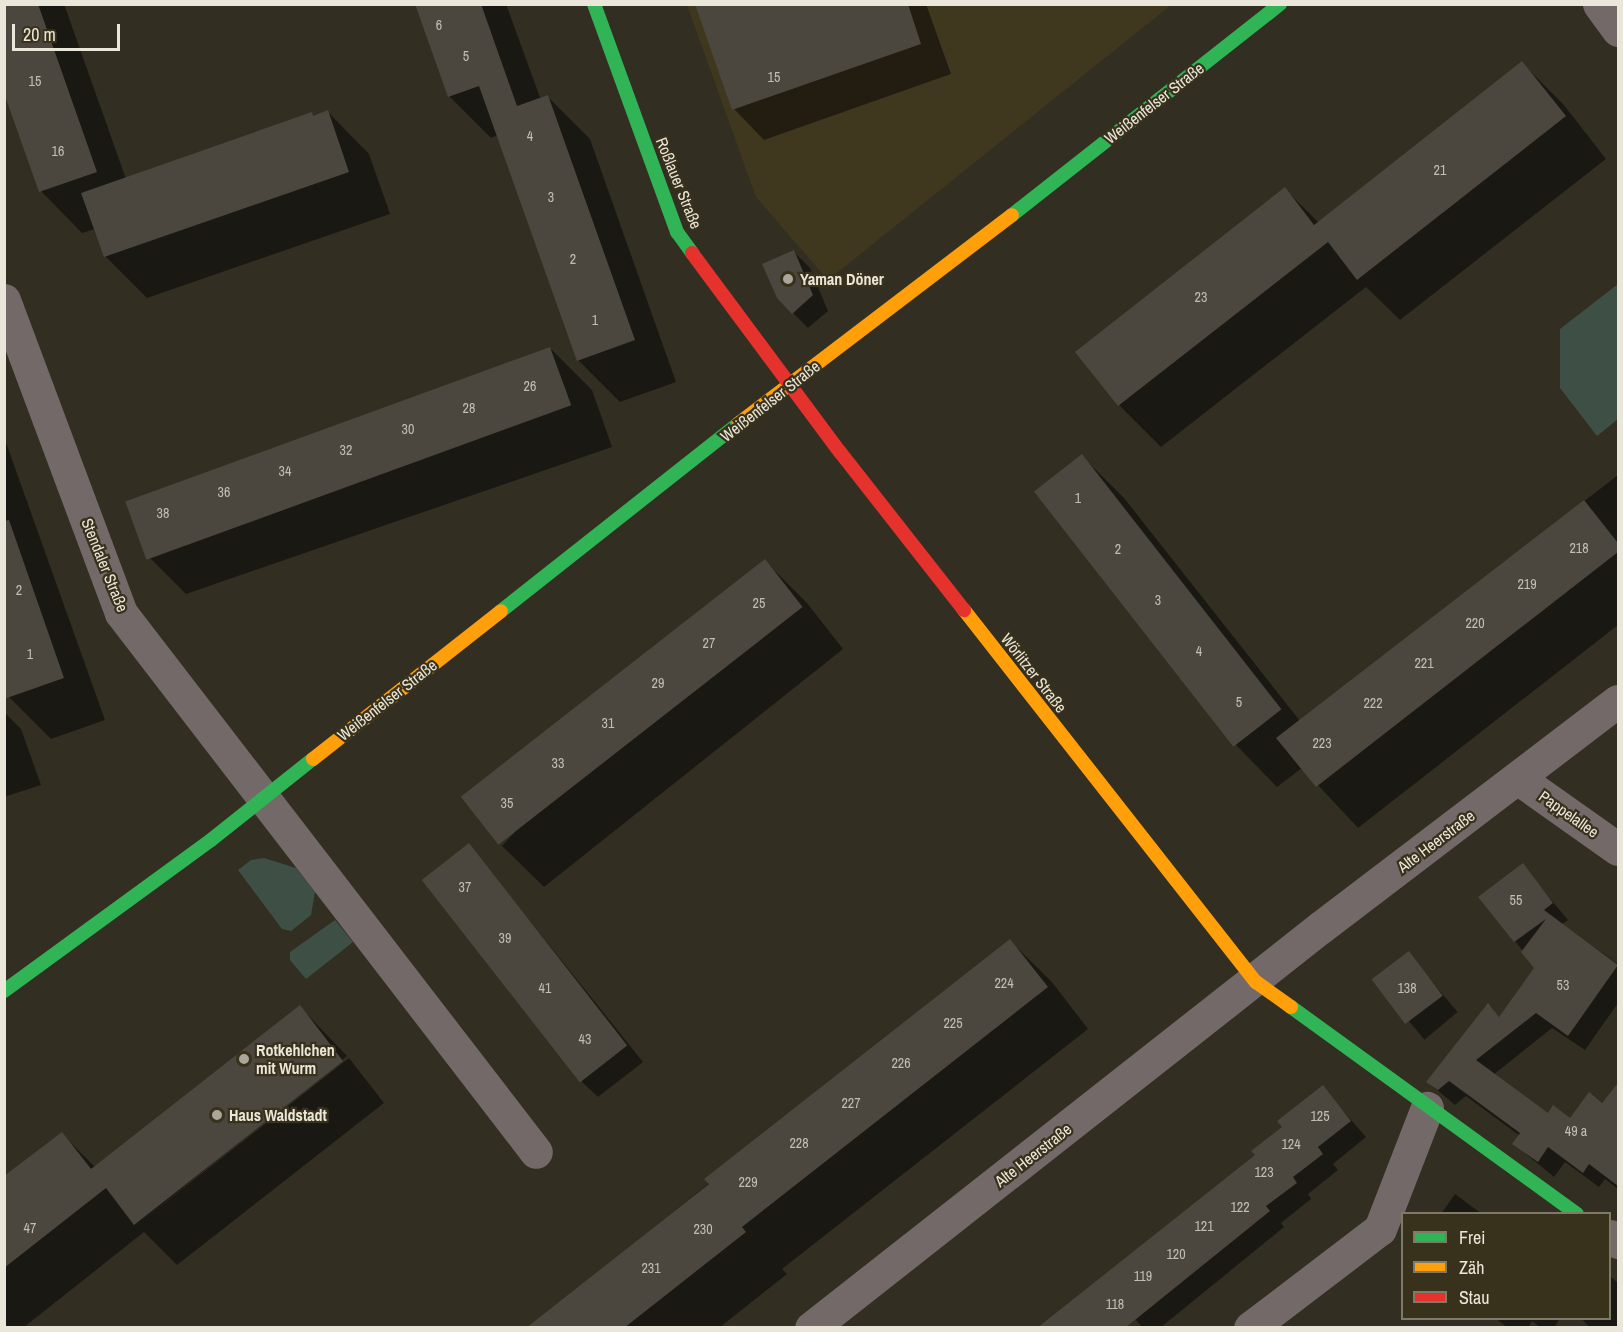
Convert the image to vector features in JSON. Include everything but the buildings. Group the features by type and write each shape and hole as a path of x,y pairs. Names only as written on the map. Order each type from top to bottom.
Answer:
{"street":[{"name":"Roßlauer Straße","path":"594,4 677,232 789,384"},
{"name":"Weißenfelser Straße","path":"4,991 262,799 789,384 948,265 1280,4"},
{"path":"1599,4 1618,30"},
{"name":"Stendaler Straße","path":"4,300 122,613 262,799"},
{"name":"Wörlitzer Straße","path":"789,384 1256,982"},
{"name":"Alte Heerstraße","path":"811,1328 1256,982 1321,927 1519,779 1618,701"},
{"name":"Pappelallee","path":"1519,779 1618,849"},
{"path":"262,799 536,1152"},
{"path":"1256,982 1427,1108 1574,1212"},
{"path":"1250,1328 1380,1229 1427,1108"}],"shaded area":[{"path":"687,5 1171,5 828,280 756,197"}],"green space":[{"path":"1618,284 1618,419 1597,436 1560,388 1560,329"},
{"path":"264,858 296,868 315,892 311,915 291,931 282,929 238,870 251,860"},
{"path":"335,920 353,942 306,979 290,960 290,952"}],"traffic: fast":[{"path":"594,4 677,232 692,253"},
{"path":"1012,215 1280,4"},
{"path":"501,611 739,423"},
{"path":"4,991 211,840 313,759"},
{"path":"1291,1007 1574,1212"}],"traffic: slow":[{"path":"739,423 1012,215"},
{"path":"964,610 1256,982 1291,1007"},
{"path":"313,759 501,611"}],"traffic: jam":[{"path":"692,253 840,452 964,610"}],"place":[{"name":"Yaman Döner","path":"788,279"},
{"name":"Rotkehlchen mit Wurm","path":"244,1059"},
{"name":"Haus Waldstadt","path":"217,1115"}]}
